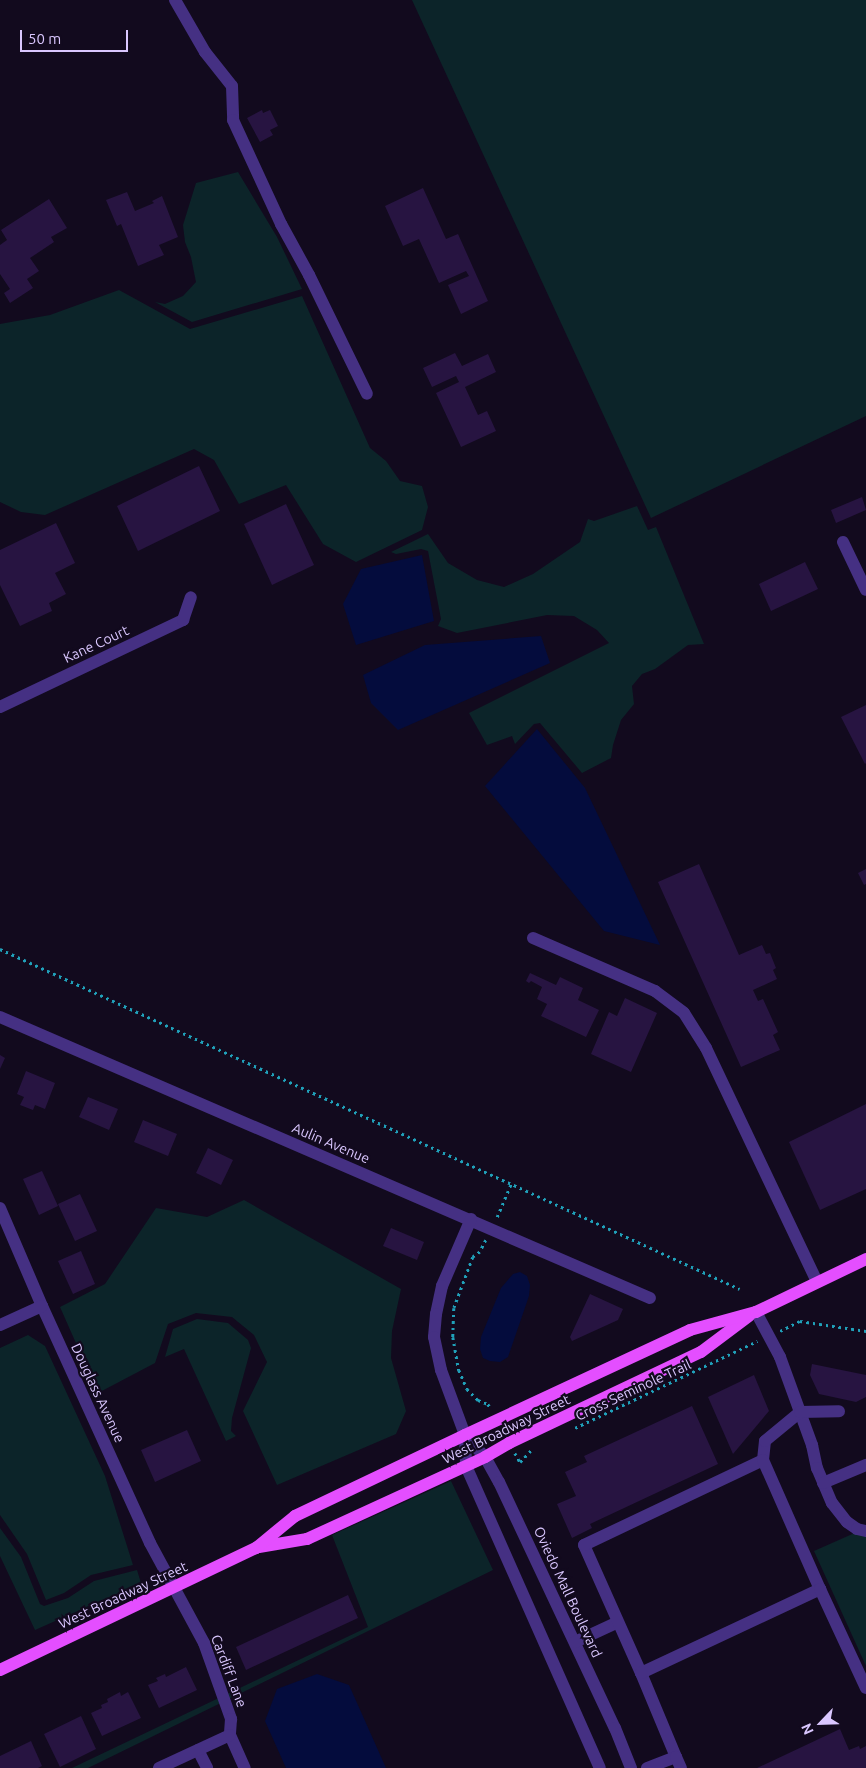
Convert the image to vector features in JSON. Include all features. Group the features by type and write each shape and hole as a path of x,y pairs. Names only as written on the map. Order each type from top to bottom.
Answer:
{"main road":[{"name":"West Broadway Street","path":"258,1547 306,1539 466,1466 701,1352 756,1312 865,1261"},
{"name":"West Broadway Street","path":"0,1670 258,1547 295,1516 465,1435 690,1330 756,1312"}],"street":[{"path":"175,0 205,52 232,86 233,120 281,224 309,275 367,394"},
{"path":"843,542 866,590"},
{"name":"Kane Court","path":"0,707 183,620 191,596"},
{"path":"533,938 655,991 684,1013 706,1048 817,1282"},
{"name":"Aulin Avenue","path":"0,1017 472,1219 650,1298"},
{"name":"Douglass Avenue","path":"0,1208 42,1306 150,1543 174,1588"},
{"name":"Oviedo Mall Boulevard","path":"472,1219 442,1286 436,1314 434,1337 441,1370 465,1435 466,1466 600,1768"},
{"path":"0,1325 42,1306"},
{"path":"756,1312 780,1357 832,1502 847,1522 857,1529 866,1531"},
{"path":"839,1411 800,1412 765,1441 763,1460 866,1688"},
{"name":"Oviedo Mall Boulevard","path":"465,1435 485,1457 499,1482 615,1728 631,1768"},
{"path":"647,1768 678,1763 641,1673 584,1545 763,1460"},
{"path":"824,1483 866,1465"},
{"name":"Cardiff Lane","path":"174,1588 204,1643 231,1718 230,1735 244,1768"},
{"path":"641,1673 820,1589"},
{"path":"575,1642 618,1622"},
{"path":"160,1768 230,1735"},
{"path":"198,1750 207,1768"}],"path":[{"path":"0,949 740,1289"},
{"path":"494,1223 511,1184"},
{"path":"486,1240 480,1252 474,1257 454,1308 453,1337 459,1370 467,1389 478,1400 488,1404"},
{"path":"778,1332 800,1321 866,1331"},
{"name":"Cross Seminole Trail","path":"570,1430 758,1341"},
{"path":"520,1462 527,1452 536,1446"}],"green space":[{"path":"412,0 866,0 866,416 651,518"},
{"path":"238,172 277,237 302,289 192,322 155,302 165,304 183,296 196,282 191,257 185,242 183,225 196,183"},
{"path":"119,290 190,329 302,296 370,448 386,461 400,481 422,486 428,507 422,530 356,562 323,544 286,485 239,504 214,460 194,449 45,515 21,512 0,502 0,324 50,315"},
{"path":"637,506 648,530 656,527 704,644 688,645 655,669 642,674 632,686 634,704 621,720 611,758 582,773 540,723 534,724 515,744 512,736 487,745 469,713 609,643 597,630 574,616 547,615 457,633 438,626 441,619 428,551 421,549 396,554 391,552 428,534 448,563 477,580 504,587 533,574 580,542 588,519 594,521"},
{"path":"244,1200 401,1289 392,1331 391,1358 406,1411 396,1434 277,1485 243,1411 267,1362 254,1335 232,1317 196,1313 168,1324 155,1363 98,1393 60,1307 105,1284 156,1208 207,1217"},
{"path":"197,1319 228,1323 248,1340 251,1348 232,1418 231,1431 236,1436 226,1441 184,1349 165,1357 173,1329"},
{"path":"28,1335 45,1346 105,1476 133,1565 91,1575 64,1593 46,1600 27,1554 0,1515 0,1348"},
{"path":"451,1481 493,1570 88,1768 72,1768 368,1627 332,1535"},
{"path":"0,1528 21,1557 40,1604 44,1606 68,1598 94,1581 137,1570 141,1583 35,1630 0,1556"},
{"path":"866,1528 866,1666 814,1551"}],"shaded area":[{"path":"422,555 434,621 356,645 343,604 361,569"},
{"path":"541,636 550,663 398,730 371,703 363,675 425,645"},
{"path":"537,729 585,788 660,945 604,931 485,786"},
{"path":"520,1272 527,1276 530,1285 529,1296 508,1357 500,1362 490,1361 483,1358 480,1349 481,1337 501,1288 513,1274"},
{"path":"317,1674 349,1685 386,1768 286,1768 265,1721 277,1689"}],"building":[{"path":"262,110 263,113 270,110 278,126 270,130 273,135 260,142 247,118"},
{"path":"423,188 446,239 458,234 488,301 461,314 448,285 469,276 466,271 439,283 419,239 403,246 385,206"},
{"path":"127,192 135,211 154,203 152,201 162,196 178,237 159,245 164,255 138,266 121,224 117,226 106,200"},
{"path":"49,199 67,228 51,237 54,242 30,258 39,271 27,279 33,288 10,303 4,293 10,289 0,274 0,245 7,240 1,230"},
{"path":"455,353 462,366 488,354 496,372 465,387 478,415 487,411 496,431 461,447 436,393 459,382 456,376 432,387 423,368"},
{"path":"199,466 220,511 138,551 117,506"},
{"path":"862,497 866,510 836,523 831,510"},
{"path":"286,504 314,565 272,585 244,524"},
{"path":"56,523 75,563 55,573 66,594 49,603 52,611 20,626 0,585 0,550"},
{"path":"805,562 818,589 771,611 759,584"},
{"path":"866,705 866,763 865,764 841,717"},
{"path":"699,864 739,955 762,945 766,954 770,953 776,968 773,970 777,979 753,990 758,1001 763,999 778,1032 773,1035 780,1050 741,1067 658,882"},
{"path":"866,869 866,884 864,885 858,873"},
{"path":"530,973 556,985 560,977 583,988 578,1000 599,1010 586,1037 541,1016 547,1004 537,999 542,987 531,981 529,983 526,981"},
{"path":"625,998 657,1013 631,1072 591,1054 609,1012 617,1016"},
{"path":"0,1055 5,1058 0,1069"},
{"path":"26,1071 55,1083 45,1109 35,1105 33,1110 20,1105 24,1097 17,1094"},
{"path":"88,1097 118,1109 109,1130 79,1117"},
{"path":"866,1104 866,1189 820,1210 789,1142"},
{"path":"143,1120 177,1134 168,1156 134,1142"},
{"path":"208,1148 233,1160 221,1185 196,1173"},
{"path":"42,1171 58,1206 39,1215 23,1179"},
{"path":"80,1194 97,1231 75,1241 58,1204"},
{"path":"391,1228 424,1242 417,1260 383,1246"},
{"path":"81,1251 95,1284 73,1294 58,1261"},
{"path":"590,1294 623,1309 618,1320 572,1341 570,1337"},
{"path":"812,1364 866,1375 866,1397 856,1402 819,1394 810,1375"},
{"path":"754,1375 769,1411 733,1454 708,1397"},
{"path":"692,1406 718,1464 590,1524 592,1528 572,1538 557,1504 576,1496 565,1472 587,1462 584,1456"},
{"path":"187,1430 201,1461 155,1482 141,1450"},
{"path":"348,1595 358,1618 246,1670 236,1647"},
{"path":"186,1667 197,1690 159,1708 148,1685 158,1681 156,1678 165,1674 166,1677"},
{"path":"120,1692 121,1696 128,1692 141,1718 102,1736 91,1713 102,1708 101,1705 108,1702 107,1699"},
{"path":"81,1716 96,1749 60,1767 44,1734"},
{"path":"840,1729 849,1750 859,1746 860,1749 866,1746 866,1768 757,1768"},
{"path":"31,1741 42,1766 38,1768 0,1768 0,1756"}]}
